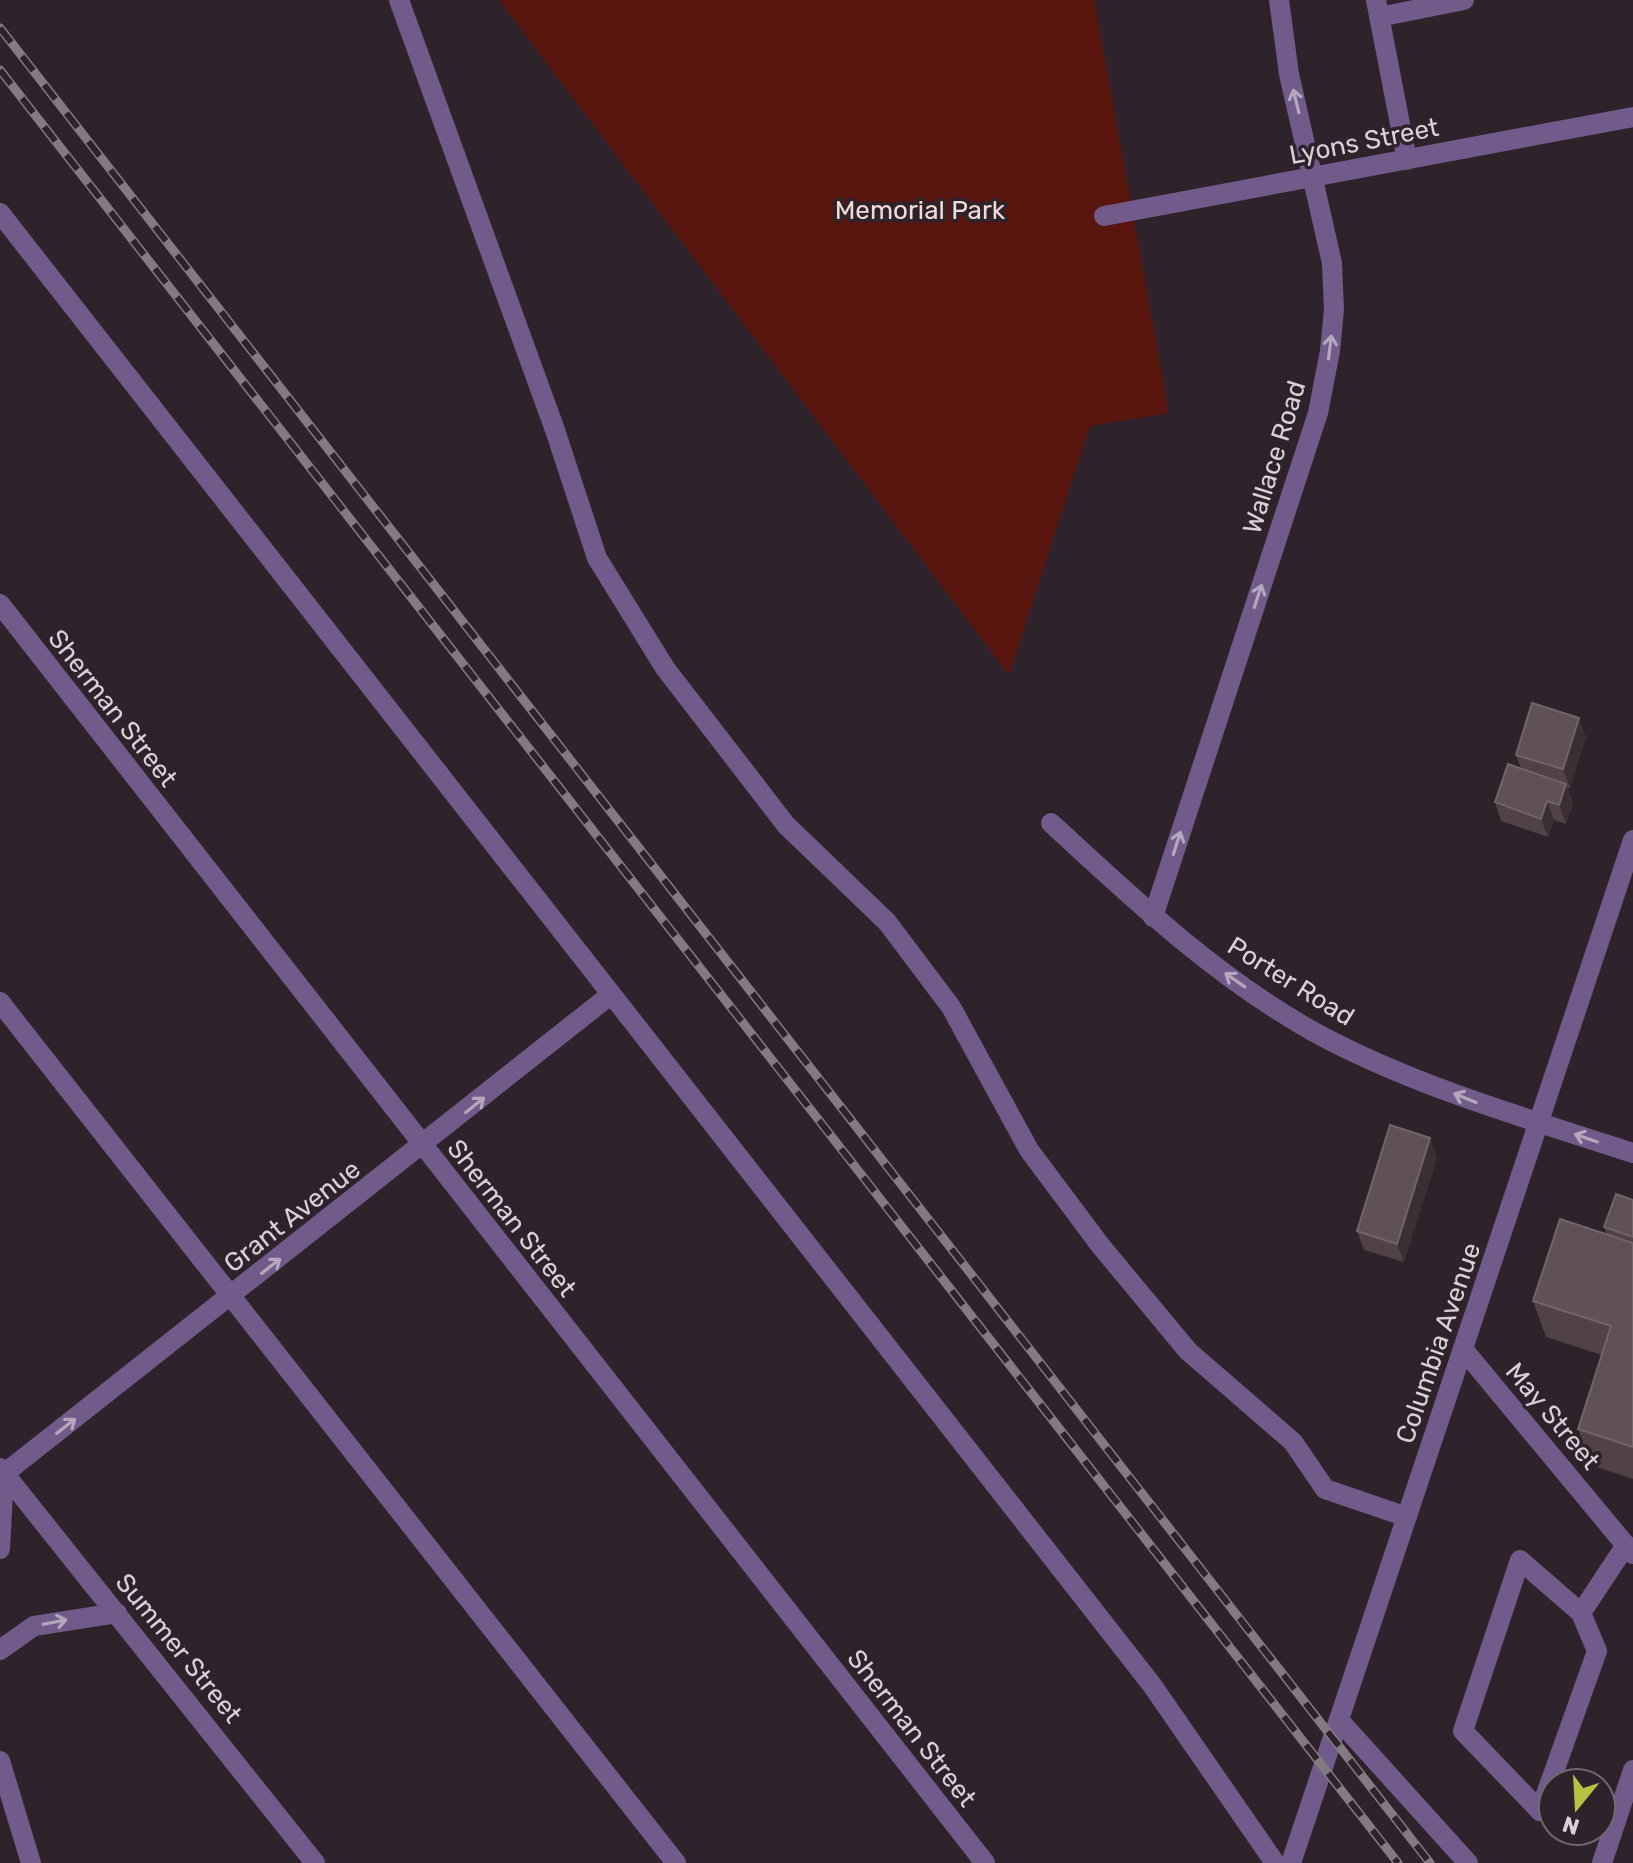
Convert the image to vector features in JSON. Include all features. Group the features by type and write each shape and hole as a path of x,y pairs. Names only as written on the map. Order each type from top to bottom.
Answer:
{"street":[{"path":"399,0 498,269 597,558 665,668 786,825 887,922 951,1007 1029,1150 1100,1245 1188,1351 1293,1442 1325,1489 1407,1517"},
{"name":"Wallace Road","path":"1153,917 1318,413 1334,309 1332,263 1315,177 1289,74 1279,0"},
{"path":"1407,160 1378,8 1464,0"},
{"name":"Lyons Street","path":"1104,216 1633,117"},
{"path":"0,213 609,996 1152,1685 1275,1863"},
{"name":"Sherman Street","path":"0,604 985,1863"},
{"name":"Porter Road","path":"1051,823 1153,917 1231,977 1314,1031 1480,1104 1633,1153"},
{"name":"Columbia Avenue","path":"1291,1863 1633,840"},
{"name":"Grant Avenue","path":"1,1473 423,1147 609,996"},
{"path":"0,1002 676,1863"},
{"name":"May Street","path":"1463,1349 1630,1550"},
{"path":"0,1549 1,1473"},
{"name":"Summer Street","path":"1,1473 117,1613 315,1863"},
{"path":"1581,1613 1630,1550"},
{"path":"1520,1560 1581,1613 1597,1651 1540,1811 1463,1731 1520,1560"},
{"path":"0,1650 21,1633 51,1621 117,1613"},
{"path":"1339,1720 1468,1863"},
{"path":"0,1761 31,1863"},
{"path":"1602,1863 1633,1770"}],"green space":[{"name":"Memorial Park","path":"499,0 1094,0 1169,413 1090,426 1009,675"}],"building":[{"path":"1532,703 1579,718 1563,769 1516,755"},
{"path":"1508,764 1566,784 1559,805 1547,801 1541,819 1495,802"},
{"path":"1390,1125 1430,1138 1397,1244 1357,1231"},
{"path":"1616,1194 1633,1200 1633,1237 1604,1227"},
{"path":"1560,1219 1633,1243 1633,1447 1578,1429 1611,1326 1533,1301"}],"railway":[{"path":"0,28 1430,1863"},
{"path":"0,70 1398,1863"}]}
